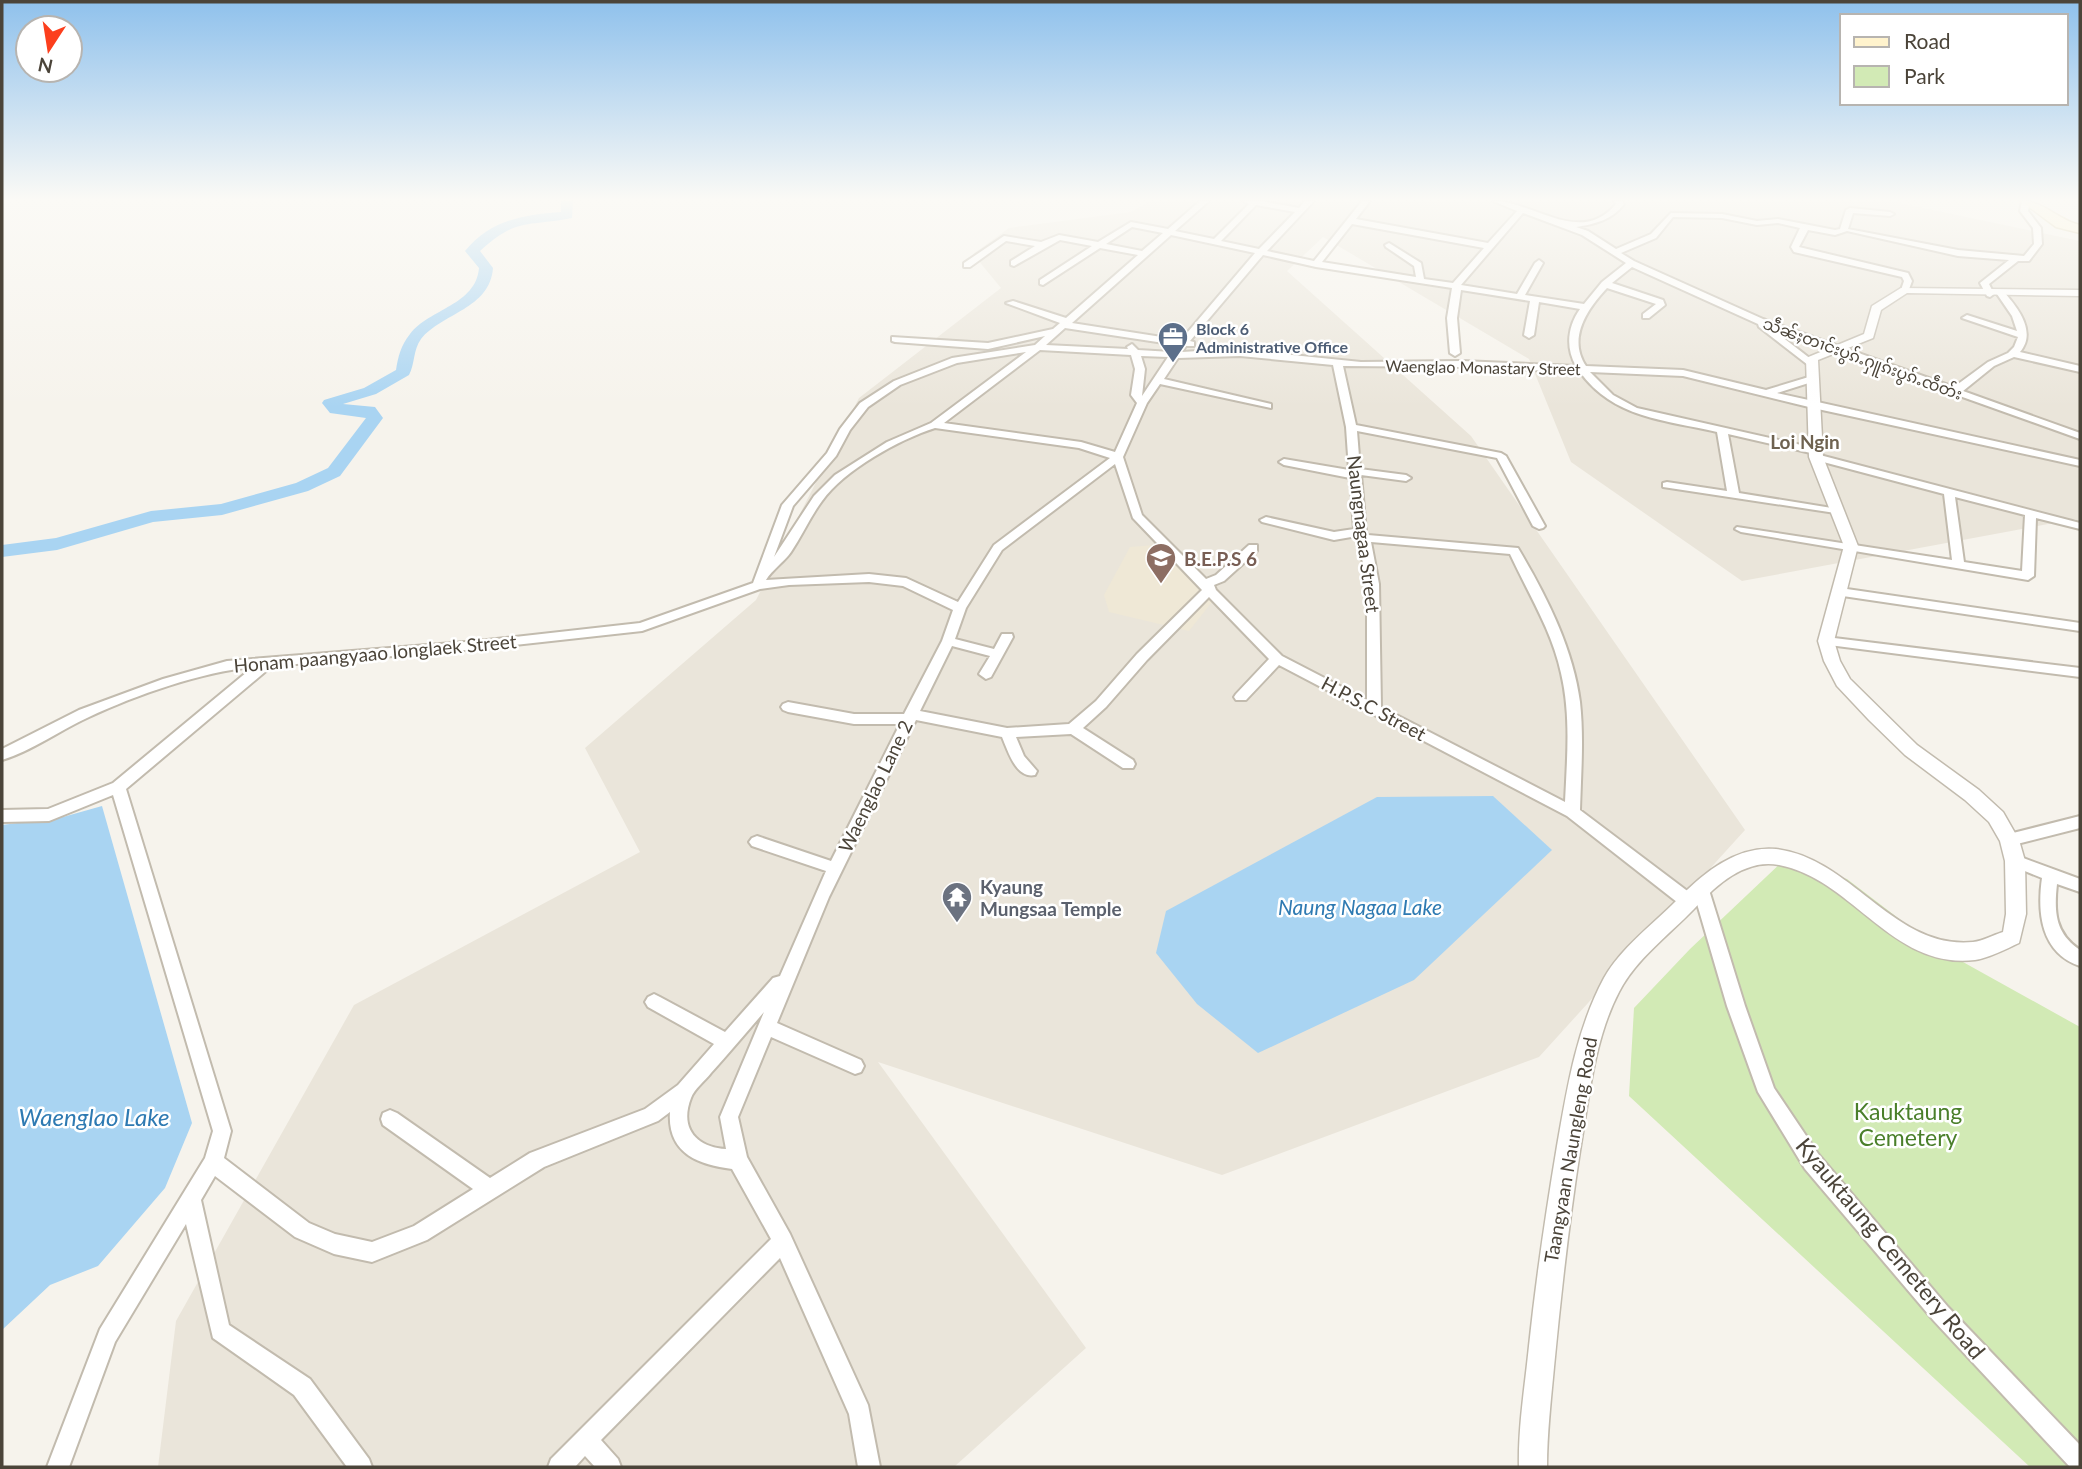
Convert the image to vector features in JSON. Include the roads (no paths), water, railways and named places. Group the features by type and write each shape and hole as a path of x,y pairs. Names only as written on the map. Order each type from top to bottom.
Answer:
{"street":[{"path":"1043,282 1061,270"},
{"path":"759,581 779,563 820,494 900,438 935,425 1038,347 1126,270"},
{"name":"Waenglao Lane 2","path":"869,1467 860,1413 783,1241 738,1160 729,1117 835,868 948,640 960,608 999,548 1118,457 1142,402 1157,380 1179,349 1246,270"},
{"path":"1357,270 1584,307"},
{"path":"1418,270 1419,278"},
{"path":"1455,353 1452,318 1457,284 1469,270"},
{"path":"1521,295 1535,270"},
{"path":"1623,270 1584,307 1574,328 1574,352 1580,368 1611,401 2080,526"},
{"name":"သဵၼ်ႈတၢင်းပွၵ်ႉႁူၵ်းပွၵ်ႉၸဵတ်း","path":"1646,270 1760,321 2080,436"},
{"path":"1881,270 1905,275 1908,281 1905,290"},
{"path":"2002,270 1984,283 2014,308 2024,330 2014,354"},
{"path":"1605,284 1662,304 1646,316"},
{"path":"2080,293 1996,294 1905,290 1876,308 1869,336 1818,353 1811,371 1815,454 1851,546 1826,641 2080,673"},
{"path":"1529,335 1535,298"},
{"path":"1010,303 1063,326"},
{"path":"1967,318 2022,335"},
{"path":"1760,321 1811,371"},
{"path":"895,339 988,346 1063,326"},
{"name":"Waenglao Monastary Street","path":"1063,326 1124,333 1179,349 1337,362 1683,373 1764,394 2080,463"},
{"path":"1124,333 1141,370 1135,390 1136,398 1142,402"},
{"path":"759,581 788,505 832,454 845,429 864,405 897,383 955,360 1038,347 1135,352 1179,349"},
{"path":"1956,391 1991,365 2014,354 2080,369"},
{"name":"Naungnagaa Street","path":"1337,362 1351,428 1362,535 1373,584 1374,707"},
{"path":"1764,394 1811,371"},
{"path":"1157,380 1266,406"},
{"path":"935,425 1081,445 1118,457"},
{"path":"1351,428 1501,456 1539,526"},
{"path":"1722,430 1733,494"},
{"name":"H.P.S.C Street","path":"1118,457 1137,516 1277,659 1572,812 1695,896"},
{"path":"1284,462 1406,478"},
{"path":"1667,485 1838,512"},
{"path":"1949,491 1958,564"},
{"path":"1741,529 2028,576 2031,512"},
{"path":"1266,520 1334,536 1362,535 1514,551 1559,644 1572,688 1575,740 1572,812"},
{"path":"1073,729 1101,704 1208,586 1253,548"},
{"name":"Honam paangyaao longlaek Street","path":"2,755 84,713 168,682 227,665 642,627 759,581 881,579 906,582 960,608"},
{"path":"1840,592 2080,627"},
{"path":"986,674 1007,637"},
{"path":"948,640 998,654"},
{"name":"Taangyaan Naungleng Road","path":"1533,1467 1550,1262 1593,1025 1613,980 1695,896 1740,861 1758,856 1797,861 1837,886 1893,929 1944,950 1967,952 1992,949 2012,937 2016,914 2015,861 2009,840 1996,817 1972,795 1911,750 1843,682 1826,641"},
{"path":"1241,697 1277,659"},
{"path":"2,816 49,815 118,787 268,662"},
{"path":"788,707 854,719 910,716 1007,733 1073,729 1128,764"},
{"path":"1007,733 1018,760 1030,771"},
{"path":"58,1467 107,1336 213,1162 222,1131 118,787"},
{"path":"2009,840 2080,822"},
{"path":"757,842 835,868"},
{"path":"2015,861 2080,886"},
{"path":"2050,874 2045,913 2053,935 2066,950 2080,959"},
{"name":"Kyauktaung Cemetery Road","path":"1695,896 1768,1092 1812,1162 1941,1314 2080,1461"},
{"path":"213,1162 302,1230 334,1244 372,1252 420,1233 488,1188 537,1160 651,1115 684,1091 789,971"},
{"path":"654,1002 728,1043"},
{"path":"766,1027 855,1066"},
{"path":"684,1091 676,1111 680,1131 700,1153 738,1160"},
{"path":"390,1119 488,1188"},
{"path":"190,1197 220,1331 302,1387 360,1467"},
{"path":"559,1467 783,1241"},
{"path":"586,1440 610,1467"}],"water":[{"name":"Naung Nagaa Lake","path":"1493,796 1552,850 1414,980 1258,1053 1197,1004 1156,953 1166,911 1377,797"},
{"name":"Waenglao Lake","path":"102,806 192,1123 165,1188 98,1266 50,1285 2,1330 2,825 63,817"}],"waterway":[{"path":"2,551 57,544 151,517 222,509 302,487 334,472 375,418 369,411 336,409 330,403 370,391 403,372 406,356 416,336 462,305 485,280 486,270"}],"place":[{"name":"Block 6 Administrative Office","path":"1173,364"},
{"name":"B.E.P.S 6","path":"1161,585"},
{"name":"Kyaung Mungsaa Temple","path":"957,924"}],"district":[{"name":"Loi Ngin","path":"1805,441"}],"park label":[{"name":"Kauktaung Cemetery","path":"1908,1124"}]}
